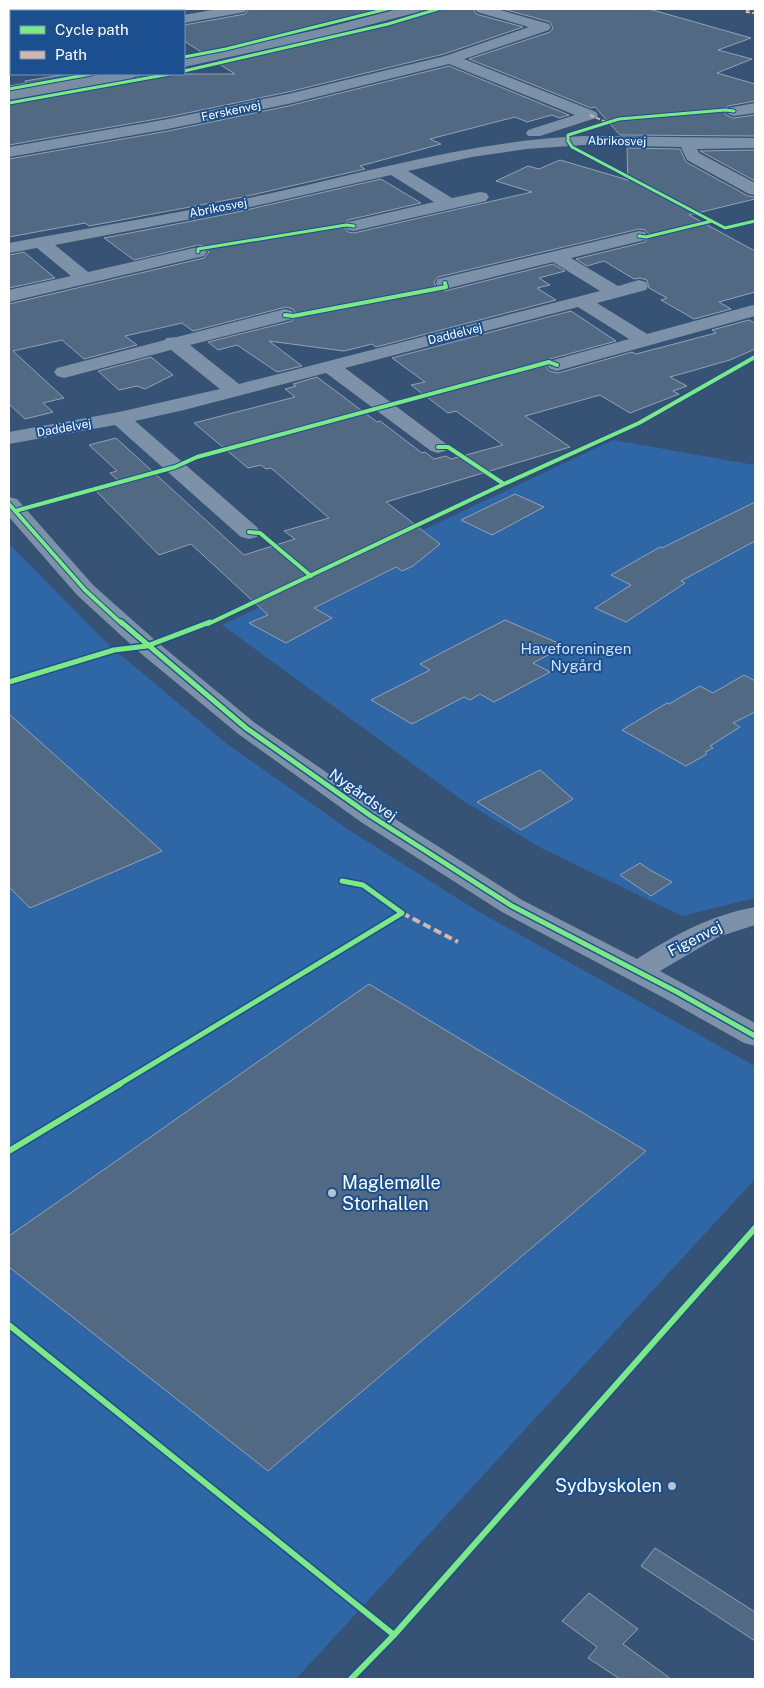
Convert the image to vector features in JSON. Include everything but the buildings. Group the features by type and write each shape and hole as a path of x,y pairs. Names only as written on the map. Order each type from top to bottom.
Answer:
{"street":[{"path":"185,19 240,9"},
{"path":"185,64 326,32 414,9"},
{"name":"Ferskenvej","path":"9,152 168,124 279,101 450,59 544,27 482,9"},
{"path":"450,59 590,115 534,133"},
{"path":"9,96 124,75"},
{"path":"734,111 755,108"},
{"name":"Abrikosvej","path":"9,248 230,206 472,152 529,144 596,141 755,143"},
{"path":"693,143 688,148 693,156 755,190"},
{"path":"394,170 450,204"},
{"path":"354,226 480,197"},
{"path":"445,283 639,236"},
{"path":"41,242 84,278"},
{"path":"9,296 198,252"},
{"path":"557,256 615,292"},
{"name":"Daddelvej","path":"9,438 119,418 639,286"},
{"path":"581,301 645,341"},
{"path":"557,365 753,311"},
{"path":"64,372 173,342 285,315"},
{"path":"173,342 234,390"},
{"path":"329,366 438,447"},
{"path":"119,418 249,532"},
{"name":"Nygårdsvej","path":"9,504 85,590 147,646 246,728 371,816 512,906 755,1036"},
{"name":"Figenvej","path":"638,972 698,934 736,919 755,916"}],"green space":[{"name":"Haveforeningen Nygård","path":"613,440 755,465 755,898 682,916 541,848 462,800 222,625"},
{"path":"9,544 110,646 226,743 349,830 481,913 755,1066 755,1179 296,1679 9,1679"}],"marked path":[{"path":"750,9 745,12 755,13"},
{"path":"590,115 606,122"},
{"path":"402,913 458,942"}],"cycle path":[{"path":"185,57 226,49 387,9"},
{"path":"185,71 388,24 438,9"},
{"path":"9,89 86,75"},
{"path":"9,103 164,75"},
{"path":"734,111 725,110 619,119 568,135 568,141 572,147 725,228 755,221"},
{"path":"639,236 646,237 712,221"},
{"path":"198,252 198,249 346,225 354,226"},
{"path":"285,315 293,316 446,287 445,283"},
{"path":"9,682 114,650 147,646 196,629 504,484 639,423 755,357"},
{"path":"15,511 175,467 197,457 549,362 557,365"},
{"path":"438,447 448,447 504,484"},
{"path":"9,504 85,590 147,646 246,728 371,816 512,906 677,992 755,1036"},
{"path":"249,532 260,533 311,576"},
{"path":"9,1151 402,913 363,885 342,881"},
{"path":"351,1679 394,1635 755,1228"},
{"path":"9,1325 394,1635"}],"place":[{"name":"Maglemølle Storhallen","path":"332,1193"},
{"name":"Sydbyskolen","path":"672,1486"}]}
